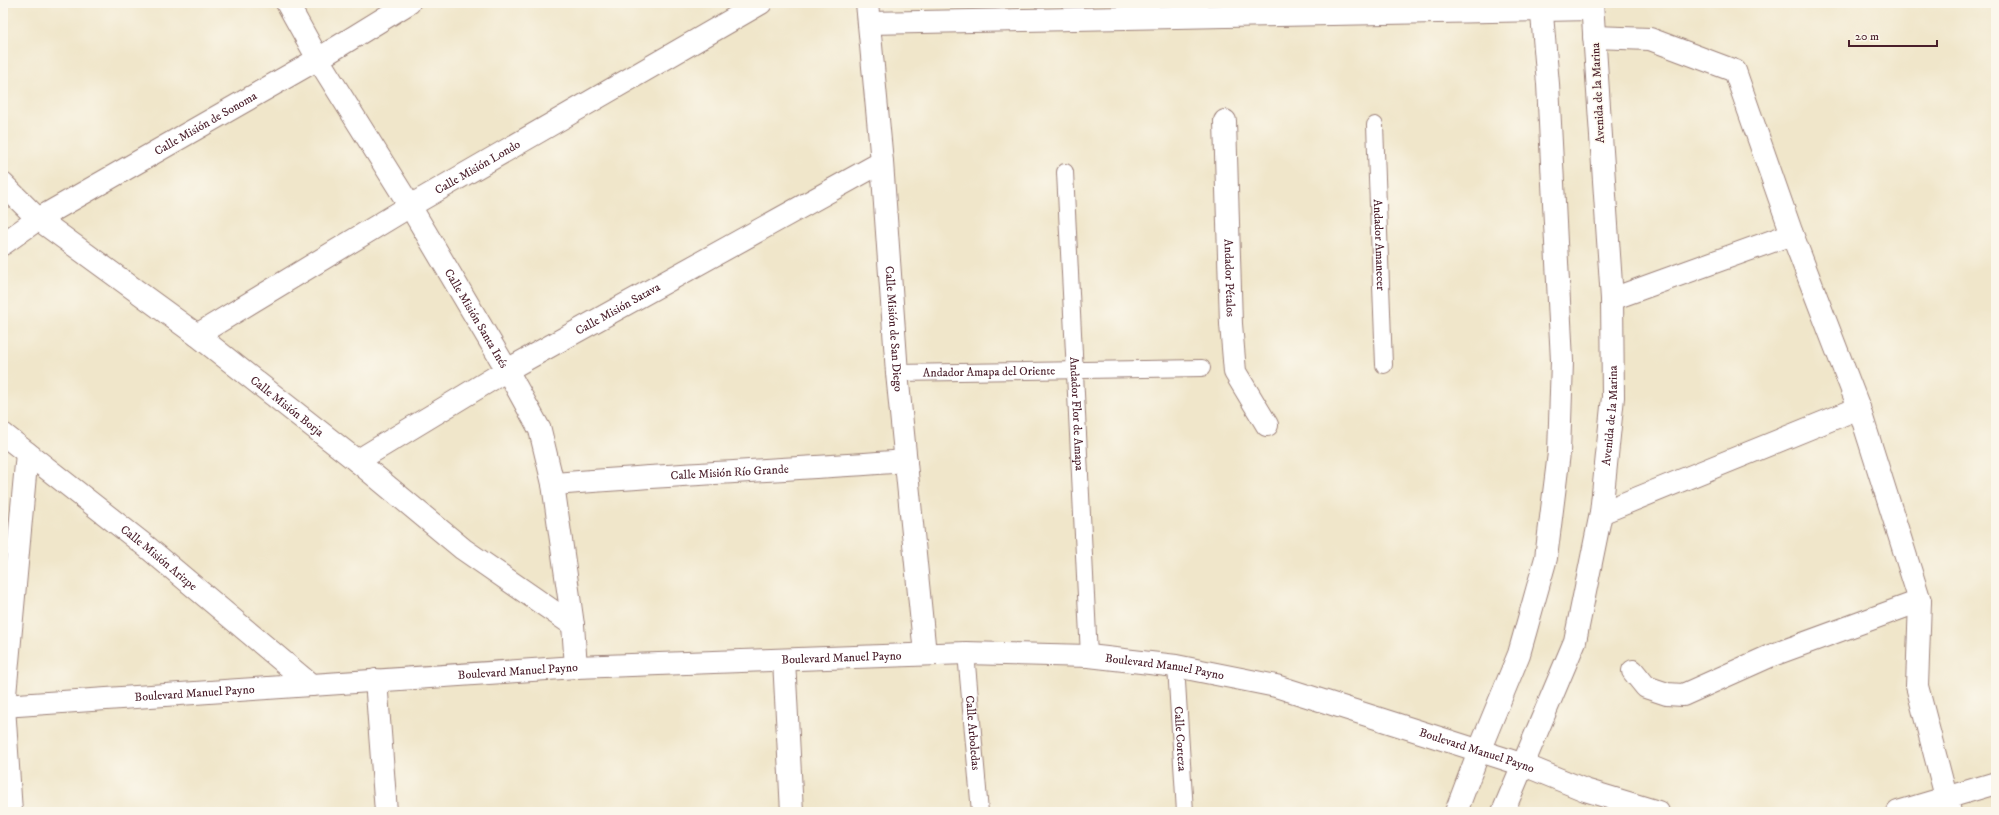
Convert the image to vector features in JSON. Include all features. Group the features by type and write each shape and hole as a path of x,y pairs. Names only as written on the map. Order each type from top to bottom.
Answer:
{"street":[{"name":"Calle Misión Santa Inés","path":"287,3 318,60 410,206 507,370 540,430 552,484 572,626 576,667"},
{"name":"Calle Misión de Sonoma","path":"3,244 38,220 318,60 409,3"},
{"name":"Calle Misión Londo","path":"197,335 410,206 761,3"},
{"path":"1456,812 1479,751 1519,654 1546,558 1559,453 1561,353 1548,84 1541,6"},
{"path":"868,13 1592,6"},
{"name":"Avenida de la Marina","path":"1503,812 1575,642 1601,513 1613,397 1612,299 1592,6"},
{"name":"Calle Misión de San Diego","path":"868,13 882,162 897,373 925,654"},
{"path":"1594,37 1650,38 1736,71 1792,234 1859,408 1920,601 1917,686 1948,805"},
{"name":"Andador Pétalos","path":"1224,121 1231,324 1235,372 1268,425"},
{"name":"Calle Misión Satava","path":"357,462 507,370 882,162"},
{"name":"Calle Misión Borja","path":"3,184 38,220 197,335 357,462 463,549 572,626"},
{"path":"1612,299 1792,234"},
{"path":"1601,513 1859,408"},
{"name":"Calle Misión Arizpe","path":"3,434 146,547 311,685"},
{"path":"11,812 4,706 27,453"},
{"name":"Calle Misión Río Grande","path":"552,484 654,475 782,470 906,461"},
{"path":"1633,671 1646,686 1667,694 1683,694 1770,656 1920,601"},
{"name":"Boulevard Manuel Payno","path":"4,706 576,667 966,653 1089,656 1176,666 1276,686 1524,765 1585,790 1658,812"},
{"path":"784,660 792,812"},
{"path":"376,680 386,812"},
{"path":"1898,812 1948,805 1996,783"}],"lane":[{"name":"Andador Amanecer","path":"1375,125 1384,365"},
{"name":"Andador Flor de Amapa","path":"1065,172 1089,656"},
{"name":"Andador Amapa del Oriente","path":"897,373 1202,368"},
{"name":"Calle Arboledas","path":"966,653 980,812"},
{"name":"Calle Corteza","path":"1176,666 1185,812"}]}
